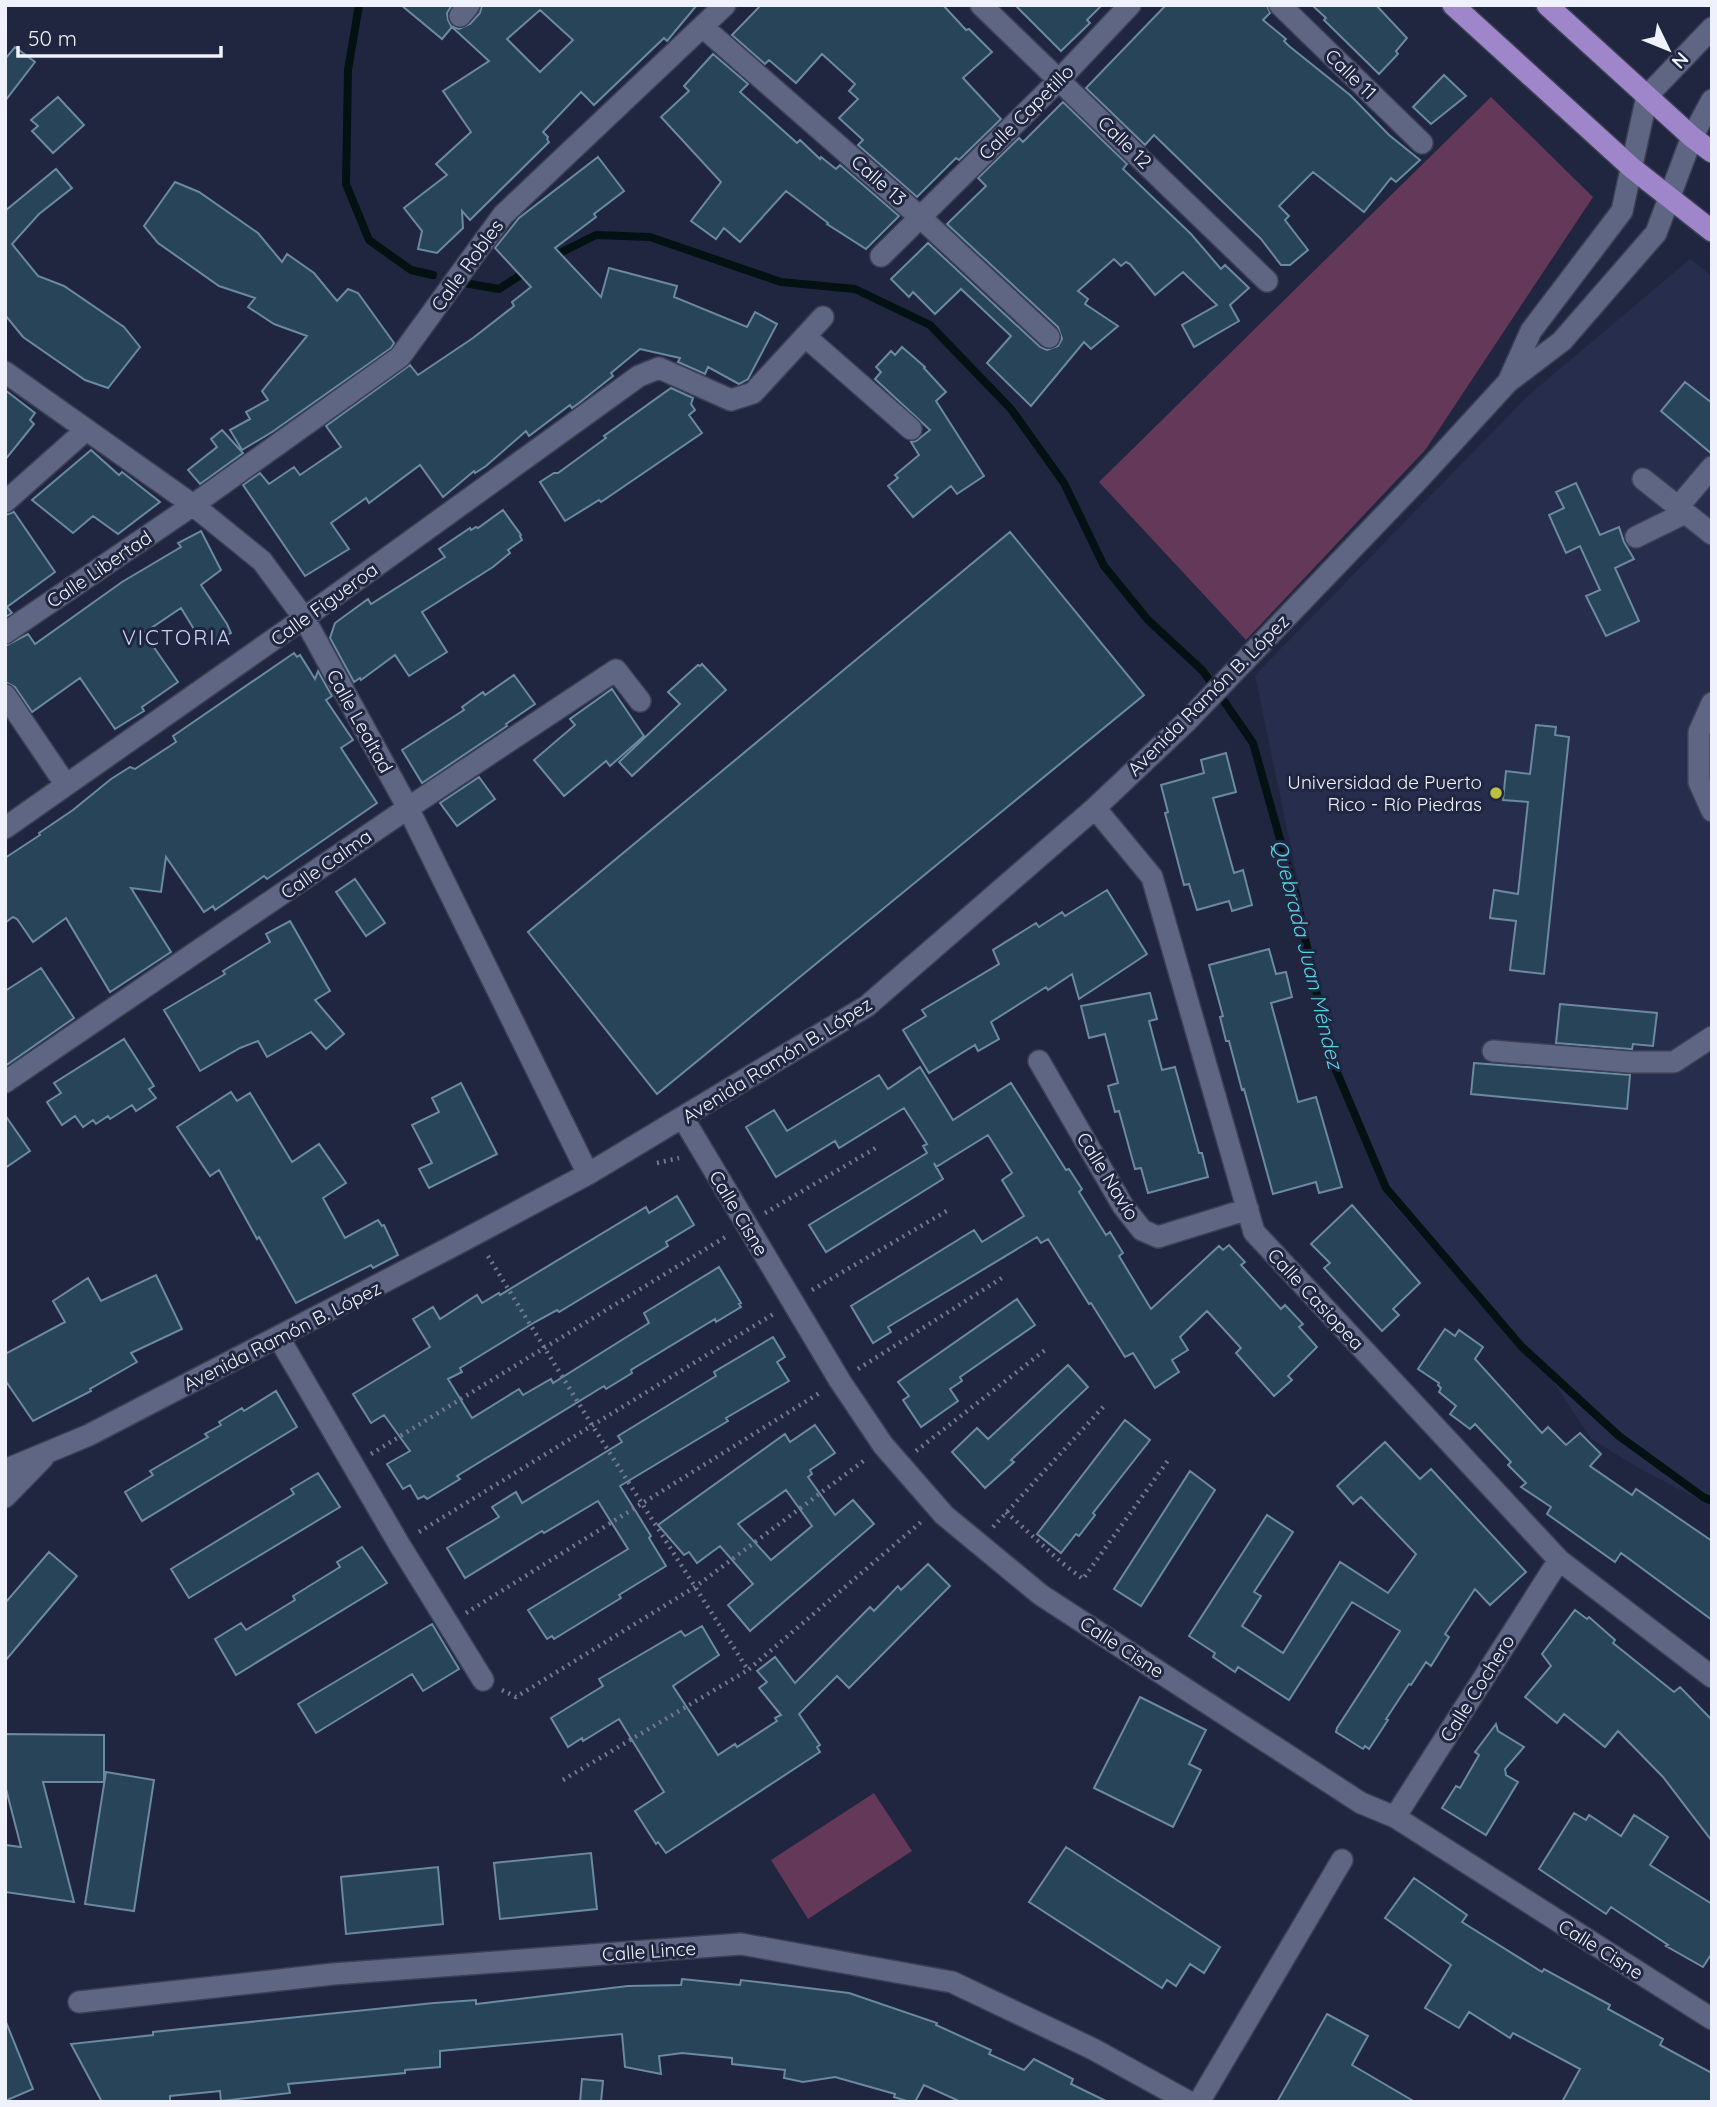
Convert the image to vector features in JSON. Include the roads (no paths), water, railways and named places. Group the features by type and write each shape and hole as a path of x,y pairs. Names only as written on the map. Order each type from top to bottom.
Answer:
{"main road":[{"path":"1453,5 1632,168 1712,231"},
{"path":"1548,5 1692,137 1712,152"}],"street":[{"name":"Calle Robles","path":"192,505 400,357 502,215 726,5"},
{"name":"Calle 12","path":"981,5 1266,281"},
{"name":"Calle Capetillo","path":"881,256 1060,79 1130,5"},
{"name":"Calle 11","path":"1280,5 1422,143"},
{"name":"Calle 13","path":"704,28 920,217 1049,337"},
{"path":"1647,96 1712,28"},
{"name":"Avenida Ramón B. López","path":"1508,382 1531,331 1622,211 1647,96"},
{"name":"Avenida Ramón B. López","path":"5,1470 89,1435 279,1338 588,1174 867,1006 1095,808 1187,721 1412,487 1508,382 1562,341 1656,233 1692,137 1712,100"},
{"path":"822,317 806,337 911,429"},
{"name":"Calle Figueroa","path":"5,828 304,618 639,376 659,368 731,400 753,393 806,337"},
{"name":"Calle Lealtad","path":"5,372 192,505 262,561 304,618 408,808 588,1174"},
{"path":"9,493 86,430"},
{"path":"1636,537 1682,510 1712,467"},
{"path":"1643,480 1712,534"},
{"name":"Calle Libertad","path":"5,633 192,505"},
{"name":"Calle Calma","path":"5,1082 616,670 640,701"},
{"path":"5,695 66,785"},
{"path":"1712,703 1699,732 1699,782 1712,811"},
{"name":"Calle Casiopea","path":"1095,808 1152,877 1254,1232 1559,1560 1712,1677"},
{"path":"1493,1051 1629,1062 1674,1062 1712,1037"},
{"name":"Calle Navío","path":"1039,1061 1123,1206 1142,1230 1158,1237 1248,1209"},
{"name":"Calle Cisne","path":"683,1118 840,1381 883,1445 938,1508 1041,1595 1361,1803 1395,1817 1712,2019"},
{"path":"279,1338 399,1544 483,1680"},
{"path":"5,1497 49,1451"},
{"name":"Calle Cochero","path":"1395,1817 1559,1560"},
{"path":"1199,2102 1342,1860"},
{"name":"Calle Lince","path":"79,2002 333,1974 741,1944 952,1982 1093,2049 1189,2102"}],"waterway":[{"name":"Quebrada Juan Méndez","path":"359,5 348,70 346,184 369,240 411,270 433,275"},
{"name":"Quebrada Juan Méndez","path":"552,257 596,235 650,237 781,282 855,289 930,325 1011,409 1064,483 1104,566 1148,620 1203,671 1253,743 1296,896 1330,1056 1386,1188 1522,1347 1619,1436 1712,1501"},
{"name":"Quebrada Juan Méndez","path":"464,283 499,289 528,270"}],"place":[{"name":"Universidad de Puerto Rico - Río Piedras","path":"1496,793"}],"district":[{"name":"VICTORIA","path":"177,637"}]}
